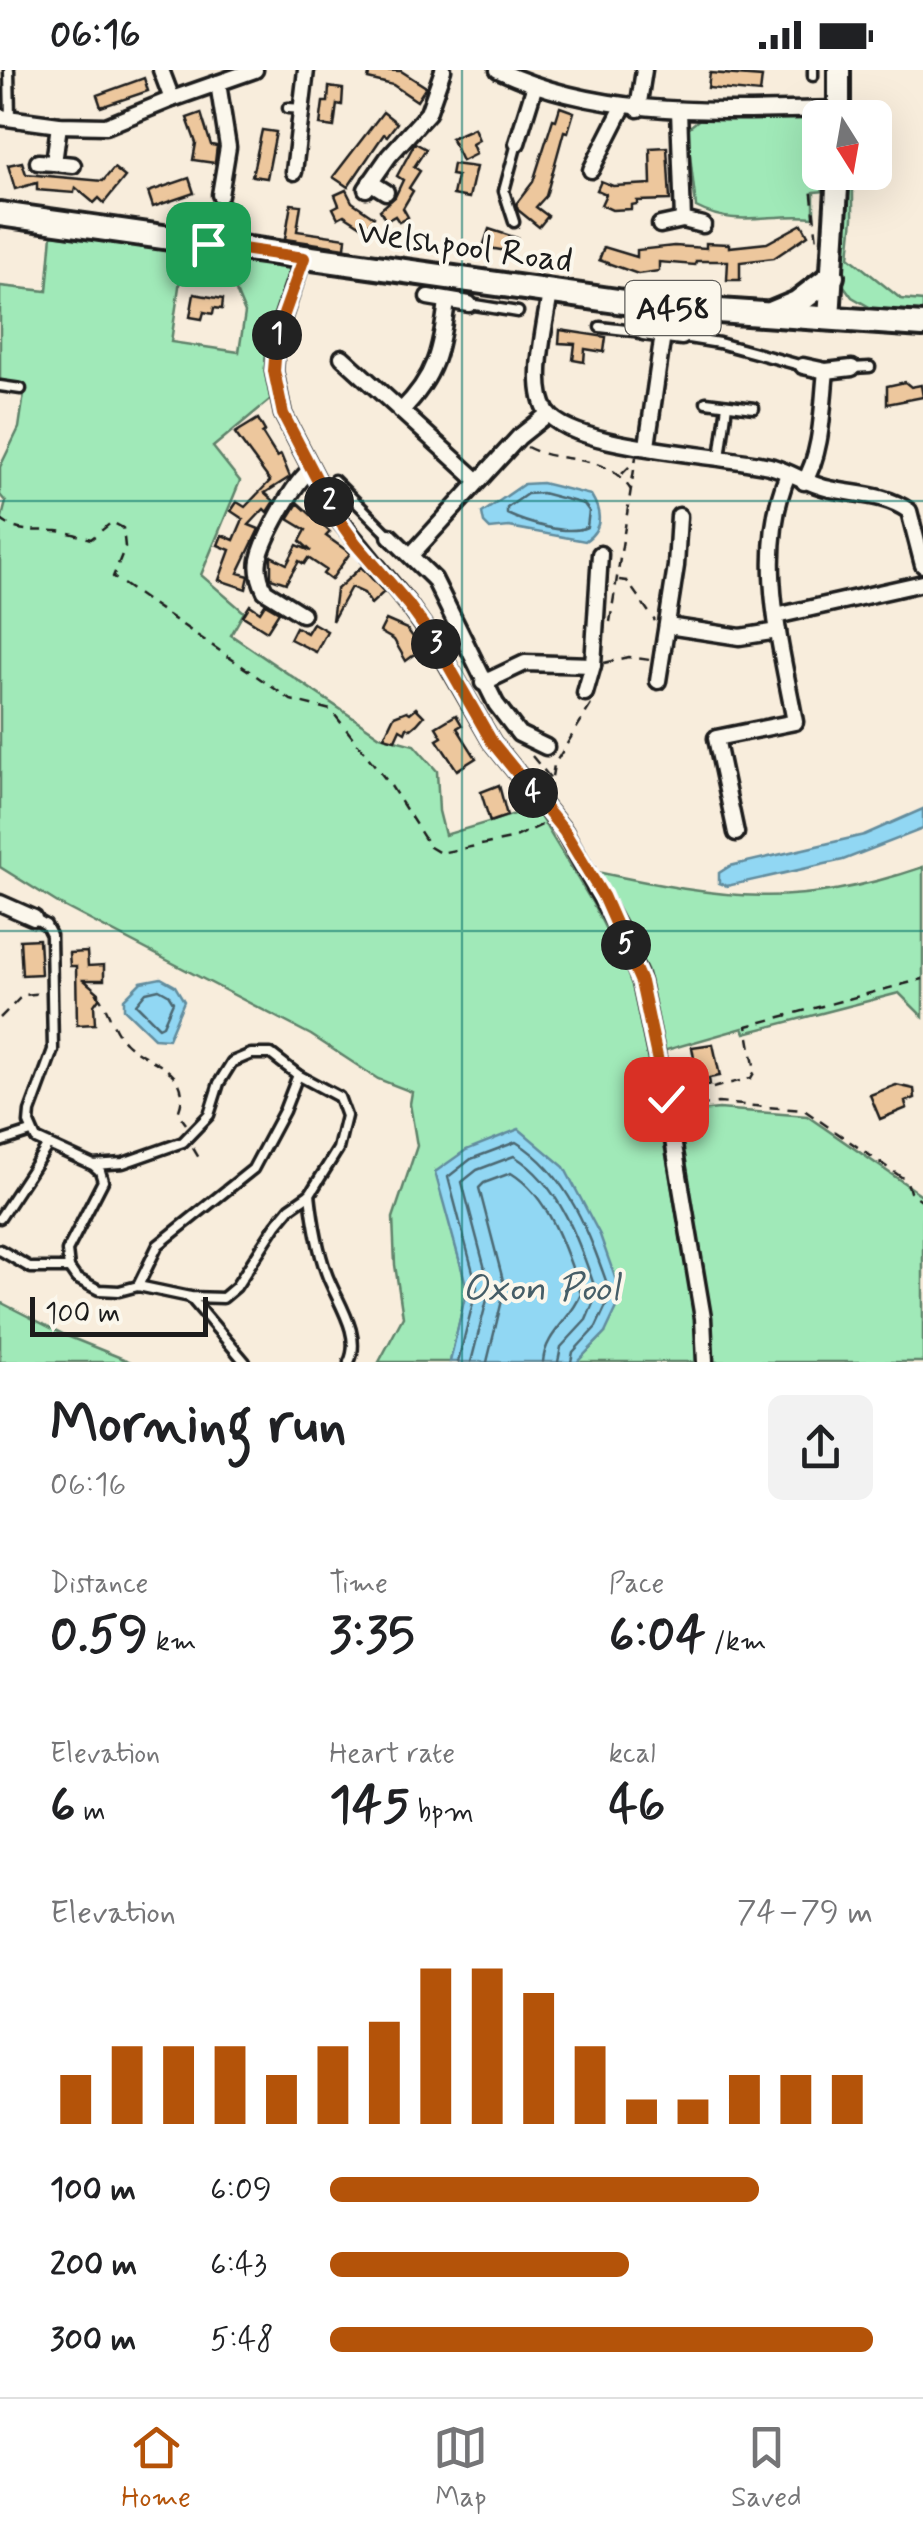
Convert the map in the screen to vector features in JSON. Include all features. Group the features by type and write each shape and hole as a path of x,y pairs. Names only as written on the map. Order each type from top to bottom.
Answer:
{"main road":[{"name":"Welshpool Road","path":"0,214 550,292 765,315 923,325"},
{"path":"765,315 798,303 832,276"}],"street":[{"path":"160,70 172,98"},
{"path":"5,117 58,125 106,126 172,98 256,70"},
{"path":"294,172 295,109 306,70"},
{"path":"386,192 368,186 428,113 444,70"},
{"path":"498,70 534,86 631,108 802,111"},
{"path":"591,170 631,108 644,70"},
{"path":"839,70 840,100"},
{"path":"218,83 228,147 220,195"},
{"path":"517,143 534,86"},
{"path":"679,110 684,220"},
{"path":"54,163 58,125"},
{"path":"38,162 73,165"},
{"path":"829,319 837,190"},
{"path":"660,225 684,220 704,225"},
{"path":"304,258 277,334 274,371 283,414 310,470 356,544 434,640 492,742 554,818 603,896 641,982 670,1104 704,1318 705,1362"},
{"path":"550,292 539,374 548,414 572,431 771,466 827,489 890,499 909,511 923,565"},
{"path":"428,297 469,304"},
{"path":"401,411 418,394 438,358 447,301"},
{"path":"643,332 682,337"},
{"path":"647,446 663,334"},
{"path":"342,357 477,480"},
{"path":"802,366 826,371 852,368"},
{"path":"804,482 816,448 826,371"},
{"path":"411,555 518,436 548,414"},
{"path":"302,614 265,591 258,563 289,498 310,470"},
{"path":"736,833 716,738 795,722 771,568 788,474"},
{"path":"658,681 668,626 678,516"},
{"path":"390,536 434,579 483,683 518,734 546,747"},
{"path":"585,692 593,665 600,554"},
{"path":"668,626 740,637 923,583"},
{"path":"483,683 525,663 593,665"},
{"path":"0,903 34,918"}],"lane":[{"path":"5,117 9,70"},
{"path":"514,222 504,190 517,143"},
{"path":"469,304 518,312"},
{"path":"600,327 643,332"},
{"path":"682,337 720,343 802,366"},
{"path":"852,368 870,368"},
{"path":"0,386 20,390"},
{"path":"706,402 754,408"},
{"path":"720,458 727,404"},
{"path":"334,480 390,536"},
{"path":"34,918 52,934 54,992 53,1050 30,1112 31,1132 48,1145 93,1165 103,1180 67,1251 69,1268 76,1278 99,1290 138,1286 190,1297 223,1298 236,1287 290,1208 310,1194 338,1150 346,1116 339,1097 298,1075 270,1054 251,1054 232,1062 219,1083 209,1116 191,1135 124,1163 93,1165"},
{"path":"138,1286 158,1245 253,1168 284,1111 298,1075"},
{"path":"0,1142 31,1132"},
{"path":"0,1218 48,1145"},
{"path":"310,1194 314,1232 326,1273 348,1322 354,1352 348,1362"},
{"path":"0,1250 31,1268 69,1268"},
{"path":"190,1297 245,1362"}],"path":[{"path":"811,190 818,252"},
{"path":"518,436 530,450 584,458 621,475 632,491"},
{"path":"621,475 636,460"},
{"path":"0,519 11,528 29,532 56,531 91,538 112,522 123,528 125,547 113,577 290,700 331,710 391,786 430,848 440,853 511,839 554,818"},
{"path":"618,580 627,581 657,624 668,626"},
{"path":"593,665 629,657 662,662"},
{"path":"670,1104 751,1078 755,1071 748,1026 923,979"},
{"path":"0,1018 22,995 54,992"},
{"path":"96,993 124,1042 157,1060 176,1080 182,1102 178,1113 199,1158"},
{"path":"670,1104 718,1103 804,1110 907,1181 910,1192 923,1202"}],"green space":[{"path":"802,117 802,190 825,190 814,192 814,217 740,219 696,207 687,129 701,118"},
{"path":"846,190 853,190 849,257 901,299 923,301 923,311 873,309 852,297 844,286 841,266"},
{"path":"52,235 184,252 171,342 239,352 245,313 222,258 291,267 266,356 272,398 213,447 240,481 201,575 244,612 231,635 380,736 414,745 437,771 445,835 535,808 592,902 637,991 696,1325 699,1362 577,1362 605,1333 436,1172 467,1288 450,1362 379,1362 403,1317 393,1218 417,1146 410,1104 412,1092 378,1079 311,1035 61,905 0,867 0,525 6,502 0,495 0,467 19,428 25,387 0,383 0,286 47,291"},
{"path":"923,867 923,1017 899,993 745,1033 743,1028 663,1051 648,972 597,872 684,889 760,896 837,890"},
{"path":"719,1109 807,1116 923,1196 923,1362 711,1362 711,1315 677,1113"},
{"path":"0,1302 67,1336 131,1362 0,1362"}],"water":[{"path":"542,483 591,495 599,520 585,541 509,527 490,529 484,523 482,513 524,484"},
{"path":"923,809 923,829 843,860 727,886 719,883 719,873 730,866 864,835"},
{"path":"161,978 175,986 184,1001 168,1039 154,1038 124,1009 124,999 141,982"},
{"name":"Oxon Pool","path":"519,1129 564,1167 600,1235 622,1297 605,1333 577,1362 450,1362 467,1288 435,1172 466,1150"}],"building":[{"path":"370,70 401,71 426,87 417,101 393,85 368,79"},
{"path":"710,73 762,77 760,93 708,88"},
{"path":"144,78 148,91 101,107 97,95"},
{"path":"329,87 343,89 334,127 320,125"},
{"path":"560,107 574,112 568,132 564,131 546,196 536,207 548,216 539,227 516,204 533,182"},
{"path":"383,112 397,123 387,136 384,134 348,187 333,177"},
{"path":"201,113 211,145 217,146 215,163 193,160 196,143 187,118"},
{"path":"474,128 479,140 472,144 476,154 462,161 451,138"},
{"path":"262,130 276,132 267,178 252,176"},
{"path":"415,143 426,149 414,167 420,171 403,208 408,217 399,222 395,216 386,221 380,210 395,197 403,180 397,176"},
{"path":"667,147 670,200 637,201 631,209 612,210 601,205 606,194 597,190 601,181 613,186 651,184 650,148"},
{"path":"22,162 26,174 103,181 114,168 125,177 104,203 99,198 94,203 75,187 74,193 37,190 37,183 15,189 8,165"},
{"path":"453,164 476,167 469,198 453,195 457,176 451,175"},
{"path":"189,178 194,193 153,207 148,192"},
{"path":"346,190 352,202 374,217 366,229 344,215 338,218 333,208 339,205 335,195"},
{"path":"291,204 301,205 297,231 346,238 345,248 285,239"},
{"path":"802,224 808,235 774,258 740,262 740,280 727,280 728,261 696,261 695,265 659,262 659,271 638,274 599,260 604,247 637,257 637,250 674,246 706,248 706,243 729,247 767,243"},
{"path":"489,229 517,238 513,252 483,247"},
{"path":"194,294 223,299 222,309 214,308 213,314 204,312 202,319 190,317"},
{"path":"560,330 606,337 604,352 585,349 584,362 573,360 575,344 559,343"},
{"path":"905,382 911,387 921,385 923,397 887,404 887,386"},
{"path":"258,419 265,431 262,433 277,457 281,455 290,477 265,493 274,501 267,512 264,509 249,525 259,529 238,573 249,576 246,589 219,580 230,550 218,545 222,535 234,540 243,519 231,511 237,502 245,507 270,481 235,433"},
{"path":"298,503 330,532 326,536 350,553 331,580 323,574 326,570 308,558 304,564 299,561 286,583 271,578 271,556 287,564 297,545 311,551 300,541 306,530 288,519"},
{"path":"361,567 384,592 371,604 364,593 351,587 332,621 336,590"},
{"path":"265,604 279,612 267,631 243,616 250,605 260,612"},
{"path":"386,620 407,629 422,649 406,661 394,640 380,632"},
{"path":"313,623 327,631 316,652 290,639 296,627 307,633"},
{"path":"416,708 424,716 417,724 411,729 407,727 405,732 400,729 395,740 384,737 394,716"},
{"path":"456,715 462,725 457,728 476,758 457,770 437,740 442,737 436,727"},
{"path":"499,785 507,816 490,822 481,792"},
{"path":"39,939 41,974 22,975 20,940"},
{"path":"87,952 88,966 104,965 104,980 84,980 99,993 94,1005 95,1024 77,1025 76,966 70,966 69,953"},
{"path":"713,1044 720,1076 709,1078 710,1085 699,1086 692,1047"},
{"path":"896,1085 914,1089 915,1098 905,1102 907,1108 880,1119 870,1095"}],"route":[{"path":"208,244 304,258 277,334 274,371 283,414 336,516 434,640 492,742 564,831 603,896 641,982 666,1099"}]}
